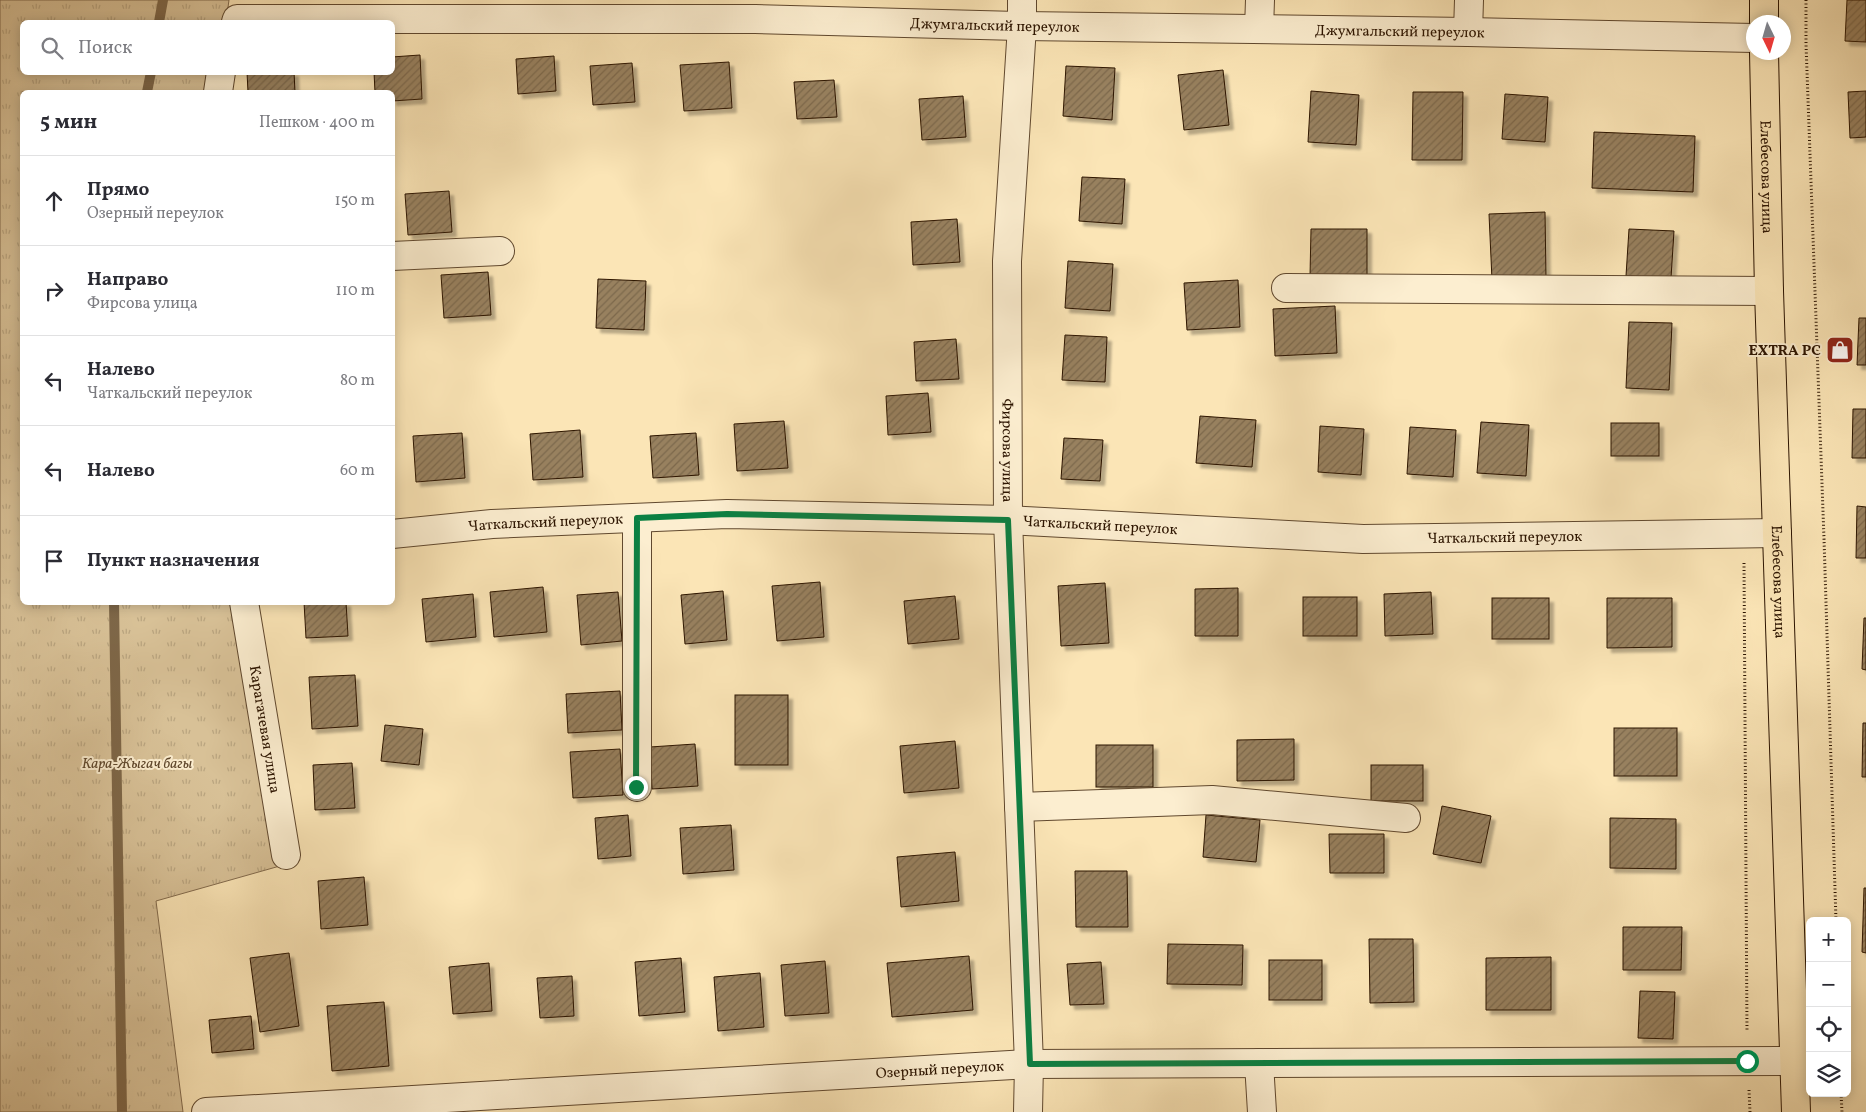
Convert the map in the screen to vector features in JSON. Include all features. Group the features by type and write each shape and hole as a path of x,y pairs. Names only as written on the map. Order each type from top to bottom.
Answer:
{"main road":[{"path":"1764,0 1764,15"},
{"name":"Елебесова улица","path":"1764,60 1769,291 1796,1112"}],"street":[{"path":"1259,30 1260,0"},
{"path":"1468,32 1470,0"},
{"name":"Джумгальский переулок","path":"253,20 433,9 755,19 1022,13 1259,30 1746,38"},
{"name":"Фирсова улица","path":"1022,13 1007,261 1008,520 1030,1064 1028,1112"},
{"path":"218,90 221,75"},
{"path":"395,256 500,251"},
{"path":"1286,288 1769,291"},
{"name":"Чаткальский переулок","path":"395,534 492,524 727,514 1008,520 1363,539 1777,533"},
{"path":"636,787 637,518"},
{"name":"Карагачевая улица","path":"244,605 286,855"},
{"path":"1019,807 1212,800 1406,818"},
{"name":"Озерный переулок","path":"206,1112 1030,1064 1795,1061"},
{"path":"1259,1063 1262,1112"}],"path":[{"path":"1806,0 1836,917"},
{"path":"1842,1097 1842,1112"}],"green space":[{"name":"Кара-Жыгач багы","path":"0,0 229,0 226,20 20,20 20,75 221,75 219,90 20,90 20,605 248,605 294,862 156,901 183,1112 0,1112"}],"building":[{"path":"1847,0 1866,0 1866,42 1845,41"},
{"path":"420,55 422,99 395,101 395,90 375,90 374,75 395,75 395,57"},
{"path":"554,56 556,91 518,94 516,59"},
{"path":"729,62 732,108 684,111 680,65"},
{"path":"632,63 635,102 593,105 590,66"},
{"path":"1066,66 1115,68 1112,120 1063,116"},
{"path":"1223,70 1229,125 1184,130 1178,75"},
{"path":"247,75 294,75 295,90 248,90"},
{"path":"834,80 837,117 797,119 794,82"},
{"path":"1311,91 1359,95 1356,145 1308,142"},
{"path":"1866,91 1866,137 1850,138 1848,92"},
{"path":"1413,92 1463,92 1462,160 1412,160"},
{"path":"1505,94 1548,97 1545,142 1502,139"},
{"path":"963,96 966,137 922,140 919,99"},
{"path":"1594,132 1695,136 1693,192 1592,188"},
{"path":"1082,177 1125,179 1122,224 1079,221"},
{"path":"449,191 452,232 408,235 405,194"},
{"path":"1545,212 1546,278 1492,280 1489,214"},
{"path":"957,219 960,262 913,265 911,222"},
{"path":"1311,229 1367,229 1367,276 1310,276"},
{"path":"1629,229 1674,231 1671,278 1626,276"},
{"path":"1068,261 1113,264 1110,311 1065,308"},
{"path":"488,272 491,315 444,318 441,275"},
{"path":"598,279 646,281 644,330 596,328"},
{"path":"1238,280 1240,327 1187,330 1184,283"},
{"path":"1335,306 1337,353 1275,356 1273,309"},
{"path":"1859,318 1866,318 1866,365 1857,365"},
{"path":"1629,322 1672,323 1669,390 1626,388"},
{"path":"1065,335 1107,337 1105,382 1062,380"},
{"path":"956,339 959,379 916,381 914,342"},
{"path":"928,393 931,432 888,435 886,396"},
{"path":"1853,409 1866,409 1866,458 1852,458"},
{"path":"1200,416 1256,420 1252,467 1196,463"},
{"path":"784,421 788,468 737,471 734,424"},
{"path":"1481,422 1529,425 1526,476 1477,473"},
{"path":"1611,423 1659,423 1659,456 1611,456"},
{"path":"1320,426 1364,429 1361,475 1318,472"},
{"path":"1410,427 1456,430 1453,477 1407,474"},
{"path":"580,430 583,477 533,480 530,434"},
{"path":"462,433 465,478 416,482 413,436"},
{"path":"696,433 699,475 653,478 650,436"},
{"path":"1064,438 1103,440 1100,481 1061,479"},
{"path":"1857,506 1866,507 1866,558 1856,558"},
{"path":"820,582 824,637 777,641 772,586"},
{"path":"1105,583 1109,643 1061,646 1058,586"},
{"path":"543,587 547,632 494,637 490,592"},
{"path":"1238,588 1238,636 1195,636 1195,589"},
{"path":"723,591 727,640 685,644 681,595"},
{"path":"618,592 622,641 581,645 577,595"},
{"path":"1431,592 1433,634 1385,636 1384,594"},
{"path":"473,594 476,637 426,642 422,599"},
{"path":"955,596 959,639 908,644 904,601"},
{"path":"1303,597 1357,597 1357,636 1303,636"},
{"path":"1492,598 1549,598 1549,639 1492,639"},
{"path":"1607,598 1672,598 1672,647 1607,648"},
{"path":"304,605 346,605 348,636 306,638"},
{"path":"1864,618 1866,618 1866,670 1862,669"},
{"path":"355,675 358,726 312,729 309,677"},
{"path":"620,691 622,730 568,733 566,694"},
{"path":"735,695 788,695 788,765 735,765"},
{"path":"1863,723 1866,723 1866,777 1862,777"},
{"path":"385,725 423,729 419,765 381,761"},
{"path":"1614,728 1677,728 1677,776 1614,776"},
{"path":"1294,739 1294,780 1237,781 1237,740"},
{"path":"955,741 959,788 904,793 900,746"},
{"path":"695,744 698,786 652,789 650,747"},
{"path":"1096,745 1153,745 1153,787 1096,787"},
{"path":"620,749 623,795 573,798 570,752"},
{"path":"352,763 355,808 315,810 313,765"},
{"path":"1371,765 1423,765 1423,801 1371,801"},
{"path":"1442,806 1491,816 1481,863 1433,854"},
{"path":"628,815 631,856 598,859 595,818"},
{"path":"1206,815 1260,820 1256,862 1203,857"},
{"path":"1610,818 1676,819 1676,869 1610,868"},
{"path":"731,825 734,870 683,874 680,828"},
{"path":"1329,834 1384,834 1384,873 1330,873"},
{"path":"955,852 959,901 901,907 897,857"},
{"path":"1075,871 1127,871 1128,927 1076,927"},
{"path":"364,877 368,925 321,929 318,881"},
{"path":"1864,888 1866,888 1866,953 1862,952"},
{"path":"1623,927 1682,927 1681,970 1623,970"},
{"path":"1369,939 1413,939 1414,1002 1370,1003"},
{"path":"1168,944 1243,945 1242,985 1167,984"},
{"path":"289,953 299,1026 260,1032 250,958"},
{"path":"969,956 973,1010 892,1017 887,963"},
{"path":"1551,957 1551,1010 1486,1010 1486,958"},
{"path":"681,958 685,1012 639,1016 635,962"},
{"path":"1269,960 1322,960 1322,1000 1269,1000"},
{"path":"825,961 829,1013 785,1016 781,965"},
{"path":"1101,962 1104,1004 1070,1005 1067,964"},
{"path":"489,963 492,1011 453,1014 449,967"},
{"path":"760,973 764,1027 718,1031 714,977"},
{"path":"572,976 574,1016 540,1018 537,978"},
{"path":"1640,991 1675,992 1673,1039 1638,1038"},
{"path":"384,1002 389,1066 332,1071 327,1006"},
{"path":"251,1016 254,1049 212,1053 209,1020"}],"waterway":[{"path":"159,20 163,0"},
{"path":"147,90 150,75"},
{"path":"114,605 122,1112"}],"place":[{"name":"EXTRA PC","path":"1840,350"}],"route":[{"path":"636,787 637,518 727,514 1008,520 1030,1064 1747,1061"}]}
